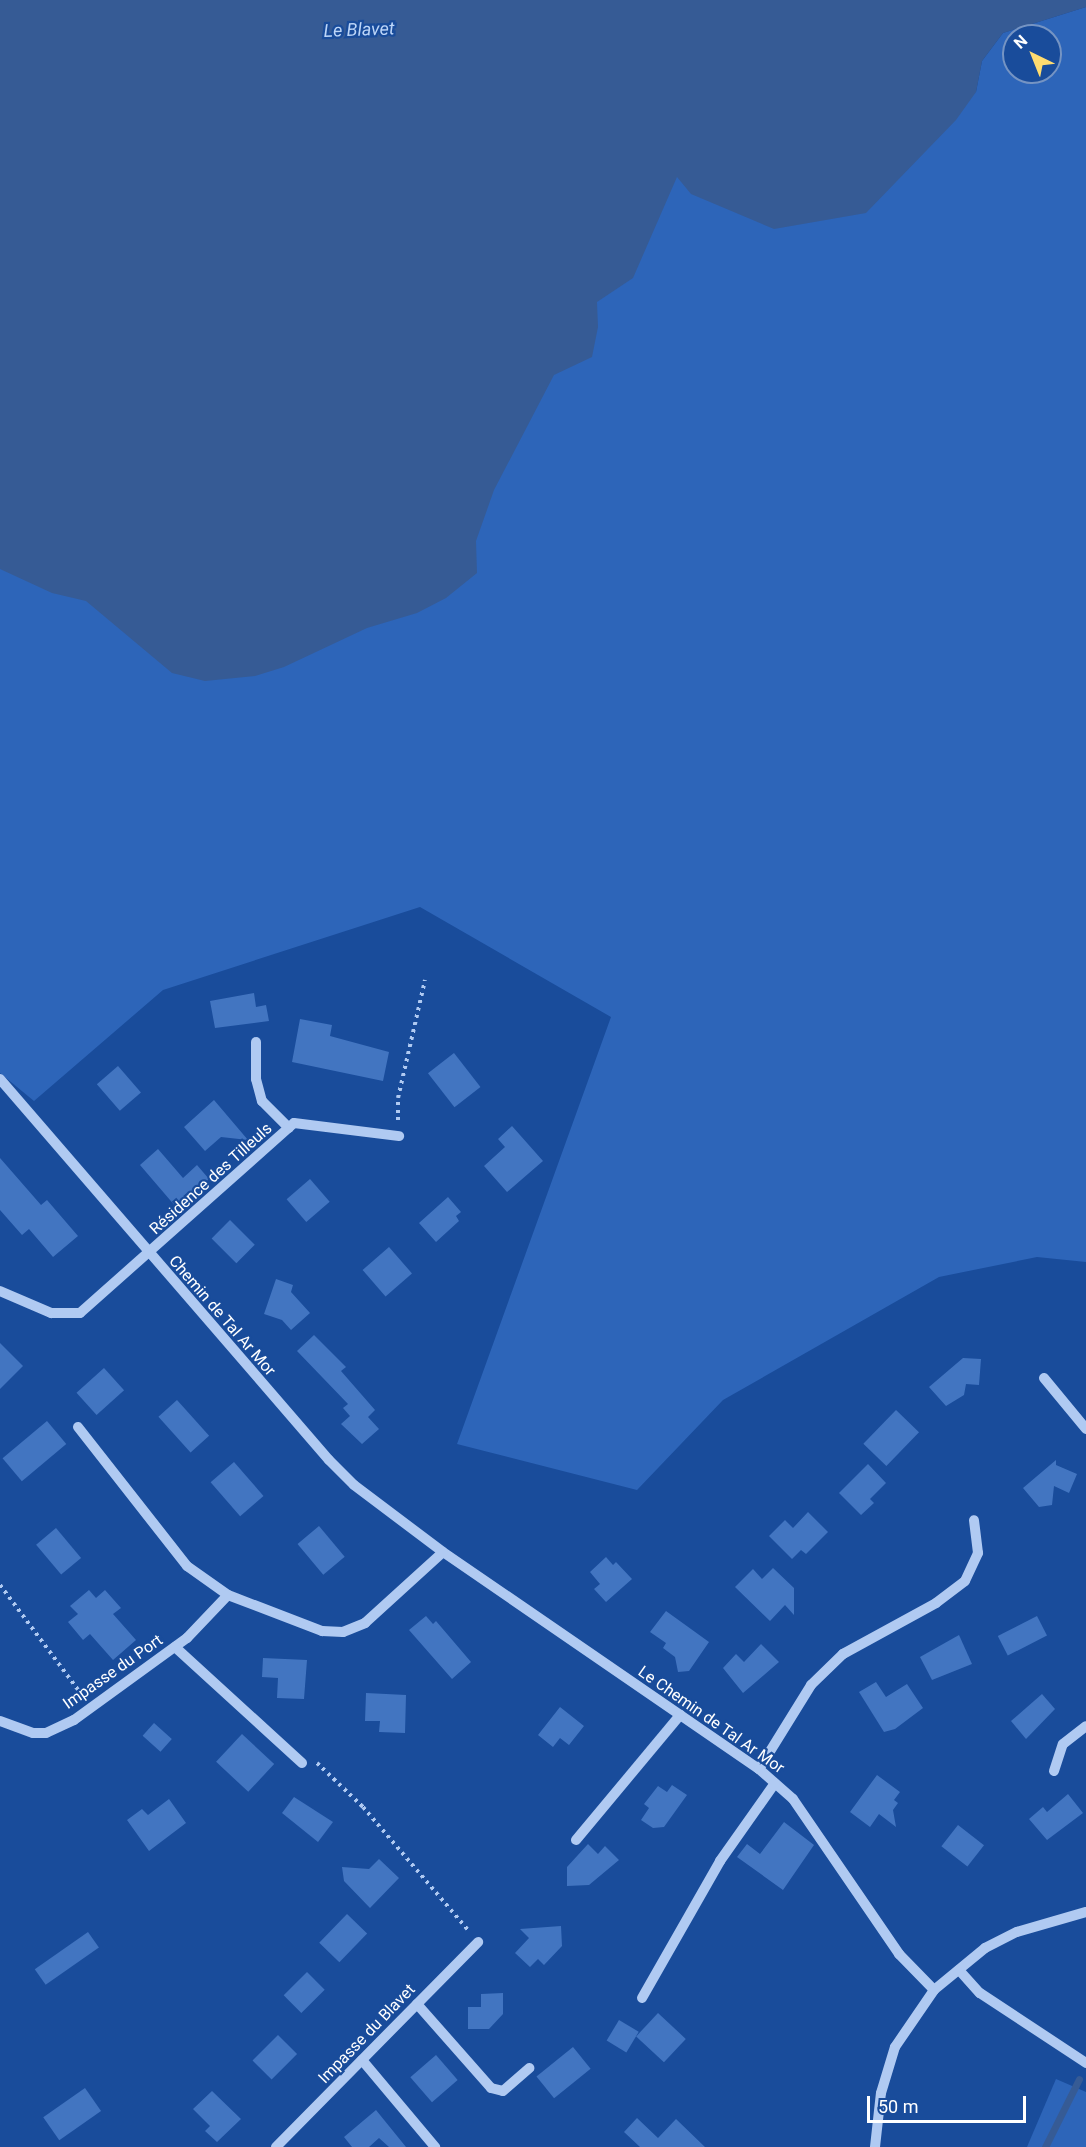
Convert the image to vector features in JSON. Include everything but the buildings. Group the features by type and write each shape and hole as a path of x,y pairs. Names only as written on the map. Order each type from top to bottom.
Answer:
{"street":[{"path":"256,1042 256,1079 262,1101 289,1128"},
{"name":"Chemin de Tal Ar Mor","path":"0,1079 148,1255 329,1460 354,1485 443,1552"},
{"name":"Résidence des Tilleuls","path":"0,1291 51,1313 80,1313 294,1123 399,1136"},
{"path":"1044,1378 1086,1429"},
{"path":"78,1427 187,1566 228,1595 322,1631 343,1632 365,1623 443,1552"},
{"path":"759,1769 811,1685 843,1654 936,1604 965,1581 978,1553 974,1520"},
{"name":"Le Chemin de Tal Ar Mor","path":"443,1552 759,1769 794,1799 899,1954 934,1990"},
{"name":"Impasse du Port","path":"0,1720 21,1731 46,1733 91,1708 175,1647 228,1595"},
{"path":"175,1647 305,1759"},
{"path":"576,1840 680,1715"},
{"path":"1054,1772 1063,1744 1086,1726"},
{"path":"642,1998 720,1861 775,1783"},
{"path":"875,2147 881,2093 895,2047 934,1990 985,1948 1017,1932 1086,1912"},
{"name":"Impasse du Blavet","path":"276,2147 478,1942"},
{"path":"959,1970 988,1999 1086,2063"},
{"path":"417,2004 491,2088 503,2091 529,2068"},
{"path":"362,2060 435,2147"}],"path":[{"path":"399,1136 397,1102 425,980"},
{"path":"0,1585 91,1708"},
{"path":"305,1759 363,1807 478,1942"}],"shaded area":[{"path":"1086,7 1086,1262 1037,1257 939,1277 723,1400 637,1490 457,1444 611,1017 420,907 163,990 34,1101 0,1073 0,231 611,193 976,92 982,61 1002,34 1002,84 1062,84 1062,24 1032,24"},
{"path":"1056,2079 1086,2092 1086,2147 1027,2147"}],"water":[{"name":"Le Blavet","path":"0,0 1086,0 1086,7 1032,24 1002,24 1002,34 982,61 976,92 956,120 866,213 774,229 691,194 677,177 633,278 597,302 598,327 592,357 554,375 494,490 476,541 477,573 446,598 417,613 367,628 284,667 255,676 205,681 172,673 86,601 52,593 0,569"}],"waterway":[{"path":"1045,2147 1079,2079"}]}
